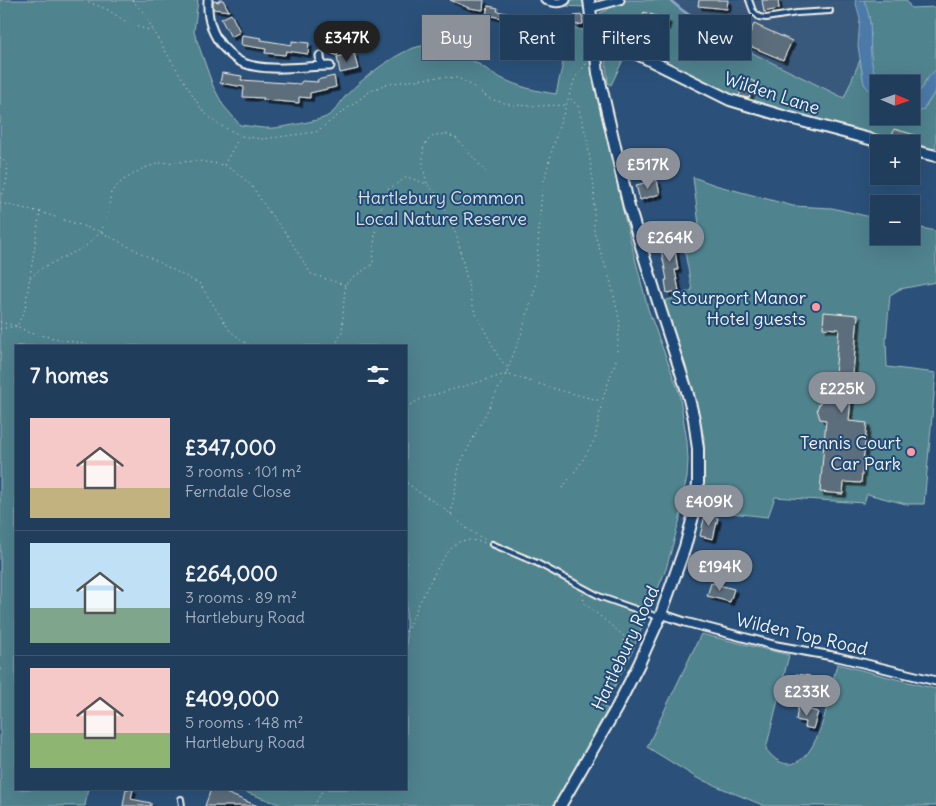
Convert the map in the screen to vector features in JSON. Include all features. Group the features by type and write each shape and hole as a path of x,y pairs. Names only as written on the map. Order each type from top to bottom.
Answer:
{"main road":[{"name":"Hartlebury Road","path":"560,806 616,710 661,616 685,548 698,483 698,449 694,419 687,390 658,304 629,207 598,73 597,60"},
{"name":"Wilden Lane","path":"649,60 730,100 870,139"},
{"path":"920,152 936,156"}],"street":[{"path":"208,0 207,15 212,29 224,47 240,62 271,68 330,66"},
{"path":"545,0 563,2 566,0"},
{"path":"590,4 620,0"},
{"path":"320,56 321,66"},
{"name":"Wilden Top Road","path":"661,616 777,646 936,681"}],"lane":[{"path":"749,0 753,11 759,17 766,18 797,12 830,12"},
{"path":"492,544 537,563 606,599 661,616"},
{"path":"181,799 182,806"}],"path":[{"path":"84,0 108,10 131,25 153,31"},
{"path":"132,0 144,13 153,31 202,110 216,124 240,136 263,139 316,132 369,92 386,84 439,77 458,78 490,99 512,104 538,106 566,104"},
{"path":"450,514 459,466 506,374 522,332 534,288 542,188 556,136 575,78 590,60"},
{"path":"562,488 581,463 595,438 602,402 616,360 620,323 611,283 594,232 594,187 587,139 578,106 569,97"},
{"path":"427,184 423,167 423,149 427,141 435,136 446,134 456,138 486,172"},
{"path":"224,166 240,136"},
{"path":"0,157 7,164 8,176 4,192 0,196"},
{"path":"30,278 42,268 85,247 101,232 108,213 111,192 122,181 142,169 159,163 200,162 224,166 236,172 251,185 312,274 345,284"},
{"path":"336,345 342,332 345,284 373,264 375,233 387,190 407,177 427,184 436,193 457,237 474,310 498,358 508,368"},
{"path":"0,203 40,212 101,232 200,284 230,331 249,345"},
{"path":"17,326 25,309 40,212"},
{"path":"0,322 17,326 29,333 90,345"},
{"path":"0,329 17,326"},
{"path":"407,406 423,398 506,374 602,402"},
{"path":"407,480 420,493 466,528 492,544"},
{"path":"407,630 449,550 457,543 470,540 492,544"},
{"path":"583,587 584,603 624,636 620,664 622,668 634,675"},
{"path":"314,806 322,790"}],"shaded area":[{"path":"670,0 855,0 860,18 858,46 860,60 844,98 751,52 751,15 689,15"},
{"path":"855,0 864,0 870,23 871,55 876,75 870,75 870,91 864,84 858,46 860,18"},
{"path":"936,70 936,90 923,110 920,111 920,91"}],"green space":[{"name":"Hartlebury Common Local Nature Reserve","path":"0,0 198,0 194,32 213,86 223,105 240,125 266,128 292,125 326,117 334,111 350,91 369,75 392,59 413,48 422,46 422,60 472,60 508,81 528,88 556,94 564,60 574,60 574,28 584,30 584,60 593,60 622,207 648,309 679,392 687,441 688,460 680,519 666,569 631,654 604,707 608,709 554,806 284,806 240,790 407,790 407,345 15,345 15,790 88,790 85,806 0,806"},
{"path":"570,0 583,0 584,7 564,6"},
{"path":"620,0 670,0 689,15 679,15 679,60 751,60 751,52 844,98 860,60 863,77 870,90 870,125 920,125 920,110 929,102 936,90 936,156 920,152 920,135 870,135 870,139 746,102 662,60 669,60 669,15 600,15 600,13"},
{"path":"864,0 906,0 911,8 936,7 936,70 925,81 920,91 920,75 875,75 871,63 868,14"},
{"path":"605,60 623,60 611,85 608,83"},
{"path":"693,177 715,185 793,206 832,208 870,217 870,245 920,245 920,228 936,231 936,282 900,289 890,295 886,340 887,367 936,373 924,504 906,504 867,494 864,503 775,497 768,517 703,510 704,438 693,389 663,301 692,290 682,236 700,233"},
{"path":"701,634 789,655 766,749 778,761 784,763 791,764 797,762 808,753 813,745 824,717 837,664 936,689 936,806 765,806 697,778 647,747"}],"building":[{"path":"219,0 223,0 229,11 213,9 213,1 219,2"},
{"path":"450,0 484,0 483,10 469,8"},
{"path":"699,0 728,0 727,9 698,6"},
{"path":"762,0 778,0 779,9 764,12"},
{"path":"488,6 498,8 497,11 515,15 500,15 500,18 486,15"},
{"path":"231,14 240,32 231,37 221,19"},
{"path":"582,15 583,24 575,25 574,16"},
{"path":"754,24 792,41 783,60 751,47 751,31"},
{"path":"242,35 292,45 292,41 309,43 308,54 286,51 285,55 265,53 266,49 241,45"},
{"path":"327,36 343,45 337,56 320,48"},
{"path":"354,53 358,69 340,73 337,57"},
{"path":"222,73 242,76 241,80 300,84 302,81 318,82 317,80 334,76 336,87 310,93 310,98 299,97 299,103 263,100 264,98 243,97 244,87 220,83"},
{"path":"746,78 755,82 749,98 739,96"},
{"path":"894,129 915,135 892,135"},
{"path":"657,180 660,194 640,200 636,185"},
{"path":"673,236 678,270 675,270 679,291 667,293 665,280 667,280 659,238"},
{"path":"824,312 858,315 849,421 867,423 861,483 844,482 843,494 820,492 826,420 820,419 817,409 823,396 833,399 839,329 823,328"},
{"path":"705,515 718,518 713,539 700,536"},
{"path":"711,583 734,589 730,602 707,596"},
{"path":"796,674 810,676 808,689 794,686"},
{"path":"798,707 818,712 813,729 804,727 805,722 796,720"},
{"path":"126,790 133,790 131,799 151,803 151,806 123,806"},
{"path":"211,790 228,790 226,793 258,806 205,806"}],"waterway":[{"path":"670,0 690,15"}],"place":[{"name":"Stourport Manor Hotel guests","path":"816,307"},
{"name":"Tennis Court Car Park","path":"911,452"}]}
